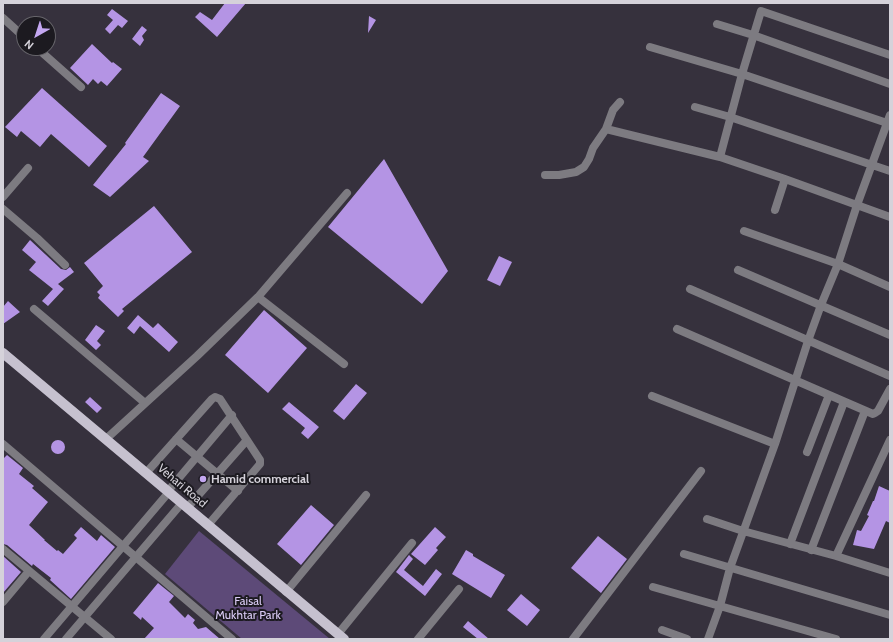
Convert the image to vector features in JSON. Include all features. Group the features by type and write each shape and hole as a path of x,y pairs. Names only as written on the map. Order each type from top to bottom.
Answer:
{"main road":[{"name":"Vehari Road","path":"3,353 341,637"}],"street":[{"path":"720,157 752,35 760,13 763,11 890,55"},
{"path":"3,18 16,30"},
{"path":"717,24 890,84"},
{"path":"650,47 742,74 889,121 857,205 838,264 808,341 775,444 730,568 720,606 708,639"},
{"path":"46,56 81,87"},
{"path":"545,175 559,175 576,172 584,167 593,148 606,129 613,110 620,102"},
{"path":"695,106 890,172"},
{"path":"606,129 720,157 890,217"},
{"path":"3,197 28,168"},
{"path":"775,210 785,179"},
{"path":"106,439 197,356 258,297 347,193"},
{"path":"3,209 37,238 65,265"},
{"path":"744,230 838,264 890,287"},
{"path":"738,270 890,335"},
{"path":"690,289 890,376"},
{"path":"258,297 344,364"},
{"path":"34,309 145,403"},
{"path":"677,328 865,411 875,413 888,399 890,389"},
{"path":"806,452 829,395"},
{"path":"652,396 775,444"},
{"path":"146,473 215,397 220,398 260,460 260,464 208,525"},
{"path":"790,544 844,402"},
{"path":"811,550 865,411"},
{"path":"44,639 232,415"},
{"path":"176,439 238,490"},
{"path":"66,639 136,557 185,505 218,474 247,440"},
{"path":"836,556 890,440"},
{"path":"3,444 232,639"},
{"path":"573,639 700,470"},
{"path":"286,592 366,494"},
{"path":"707,519 743,531 836,556 890,573"},
{"path":"341,637 412,543"},
{"path":"3,549 111,639"},
{"path":"684,554 890,615"},
{"path":"3,602 29,571"},
{"path":"653,587 836,639"},
{"path":"418,639 459,589"},
{"path":"662,630 687,639"}],"green space":[{"name":"Faisal Mukhtar Park","path":"199,531 330,639 242,639 165,574"}],"building":[{"path":"225,3 246,3 217,37 195,17 200,12 212,20"},
{"path":"112,9 128,21 122,28 118,25 110,34 105,29 113,20 107,15"},
{"path":"369,16 376,20 368,33"},
{"path":"142,26 147,30 142,36 144,40 140,46 132,39"},
{"path":"92,44 112,63 113,62 122,69 107,86 101,81 98,84 93,79 88,85 70,68"},
{"path":"42,88 107,146 89,167 51,134 40,147 21,131 17,137 5,127"},
{"path":"161,93 180,106 143,157 149,161 110,197 93,185 126,144 125,143"},
{"path":"384,159 448,271 422,304 328,227"},
{"path":"154,206 192,252 122,309 124,311 118,317 98,298 100,295 97,292 103,286 84,263"},
{"path":"30,240 61,269 66,270 70,267 74,272 58,284 64,289 48,306 42,301 53,289 29,270 36,262 22,250"},
{"path":"499,256 512,262 500,286 487,280"},
{"path":"8,301 20,312 3,324 3,307"},
{"path":"264,310 307,348 268,393 225,355"},
{"path":"138,315 153,328 158,323 178,342 169,352 140,326 134,334 127,328"},
{"path":"96,325 105,331 97,341 101,345 96,350 85,340"},
{"path":"356,384 367,393 344,420 333,411"},
{"path":"90,397 102,408 97,413 85,402"},
{"path":"289,402 319,427 308,439 301,433 305,428 282,409"},
{"path":"55,440 61,440 65,444 65,450 61,454 55,454 51,450 51,444"},
{"path":"7,455 23,468 19,474 34,486 32,488 48,502 29,525 44,540 63,554 77,538 74,535 81,527 97,541 101,535 115,547 71,599 50,580 51,578 33,564 32,566 7,545 3,544 3,459"},
{"path":"879,486 890,491 890,523 886,521 874,549 853,545 857,530 861,531 869,516 867,515"},
{"path":"311,505 334,525 301,565 277,544"},
{"path":"435,527 446,537 436,548 438,550 425,565 411,554"},
{"path":"598,536 627,559 601,593 571,568"},
{"path":"466,550 473,554 473,556 505,575 491,598 452,574"},
{"path":"409,555 413,559 404,570 423,586 436,569 442,574 425,596 396,572"},
{"path":"3,556 21,572 3,593"},
{"path":"158,583 174,596 169,602 185,618 188,614 195,620 193,623 198,629 206,627 220,639 144,639 154,628 142,617 141,620 133,613"},
{"path":"521,594 540,610 527,626 507,610"},
{"path":"468,621 489,639 478,639 463,627"}],"place":[{"name":"Hamid commercial","path":"203,479"}]}
